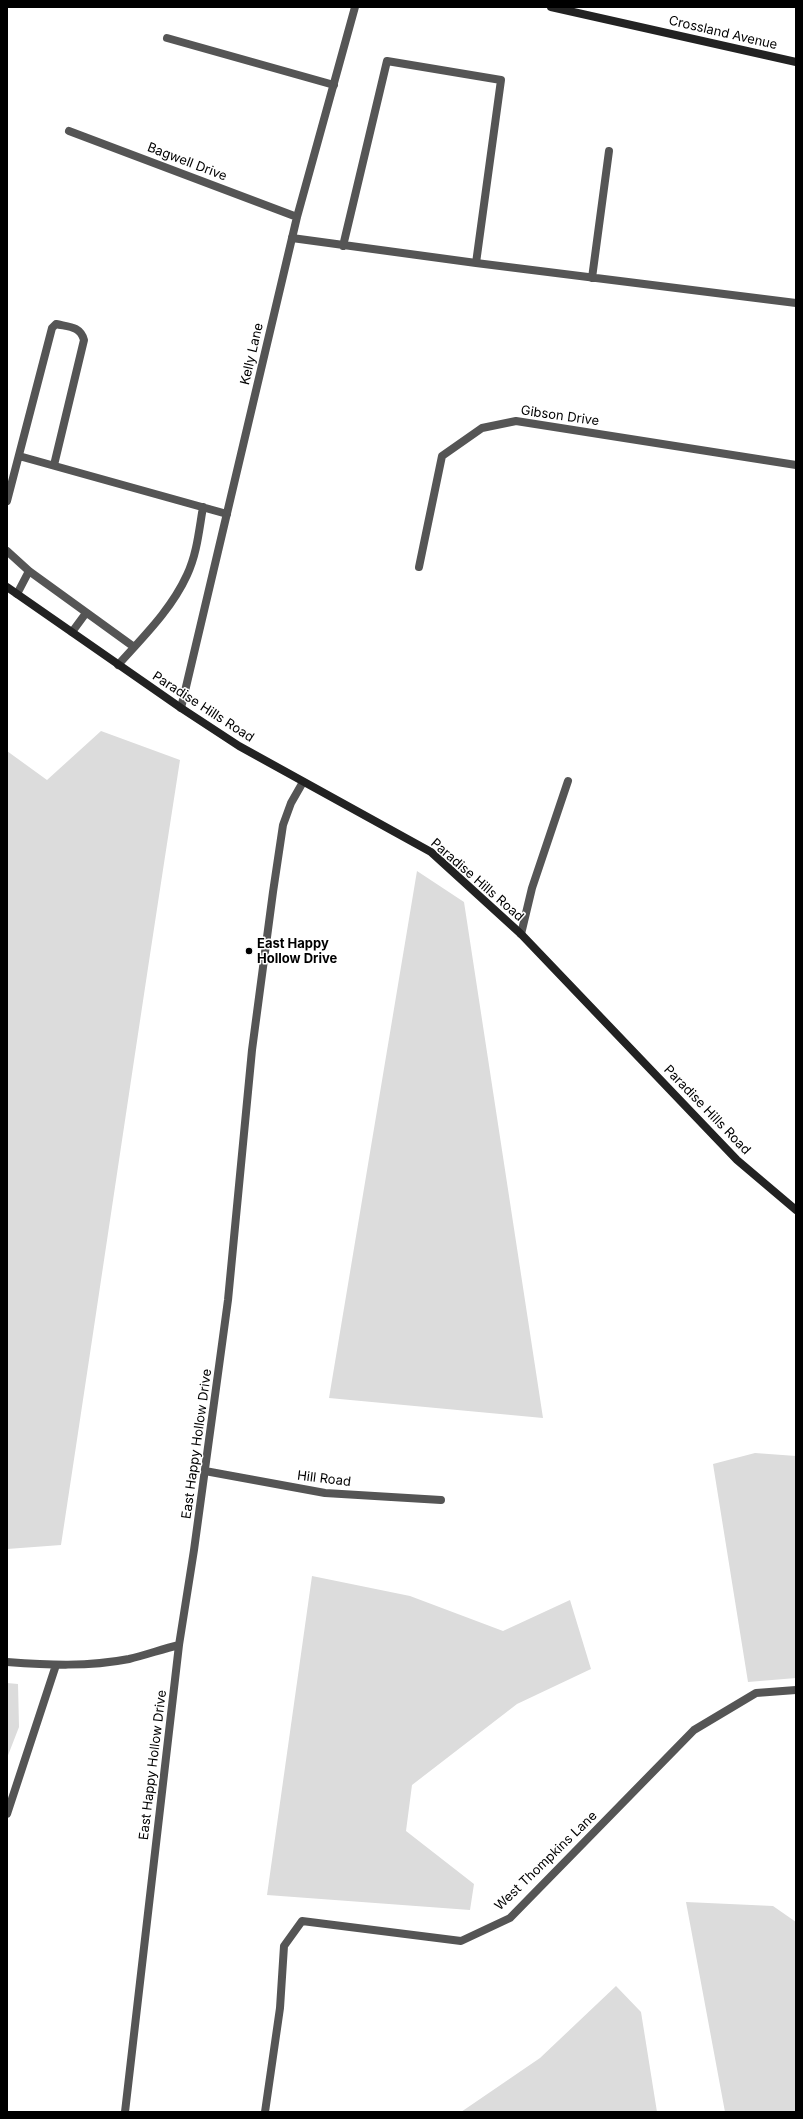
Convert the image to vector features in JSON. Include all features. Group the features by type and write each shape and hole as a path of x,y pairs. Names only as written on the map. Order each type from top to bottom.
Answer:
{"street":[{"name":"Kelly Lane","path":"181,708 297,216 355,7"},
{"name":"Crossland Avenue","path":"551,7 796,62"},
{"path":"167,38 334,85"},
{"path":"343,246 387,61 501,80 476,264"},
{"name":"Bagwell Drive","path":"69,131 297,216"},
{"path":"592,278 609,151"},
{"path":"292,238 476,264 796,303"},
{"path":"7,501 52,328 56,324 78,328 82,333 84,340 54,465"},
{"name":"Gibson Drive","path":"419,567 442,456 482,428 516,420 796,465"},
{"path":"19,456 227,514"},
{"path":"118,665 160,618 187,576 194,554 203,507"},
{"path":"7,551 29,571 134,647"},
{"path":"17,594 29,571"},
{"name":"Paradise Hills Road","path":"7,587 118,665 239,746 431,852 521,934 737,1160 796,1210"},
{"path":"72,632 86,613"},
{"path":"521,934 532,888 568,781"},
{"name":"East Happy Hollow Drive","path":"125,2112 179,1645 205,1471 228,1300 252,1050 273,892 283,825 291,803 303,782"},
{"name":"Hill Road","path":"205,1471 324,1493 440,1500"},
{"path":"7,1662 56,1666 86,1664 129,1659 179,1645"},
{"path":"7,1814 56,1666"},
{"name":"West Thompkins Lane","path":"264,2112 280,2008 284,1946 302,1921 461,1941 510,1918 694,1730 756,1693 796,1690"}],"shaded area":[{"path":"101,731 180,760 61,1545 7,1549 7,751 47,780"},
{"path":"417,871 464,902 543,1418 329,1398"},
{"path":"755,1453 796,1456 796,1678 748,1682 713,1464"},
{"path":"312,1576 410,1596 503,1631 570,1600 591,1669 517,1704 412,1785 406,1831 474,1884 470,1910 267,1895"},
{"path":"7,1683 18,1684 19,1727 7,1758"},
{"path":"686,1902 773,1906 796,1922 796,2112 725,2112"},
{"path":"616,1986 641,2012 657,2112 461,2112 540,2058"}],"place":[{"name":"East Happy Hollow Drive","path":"249,951"}]}
